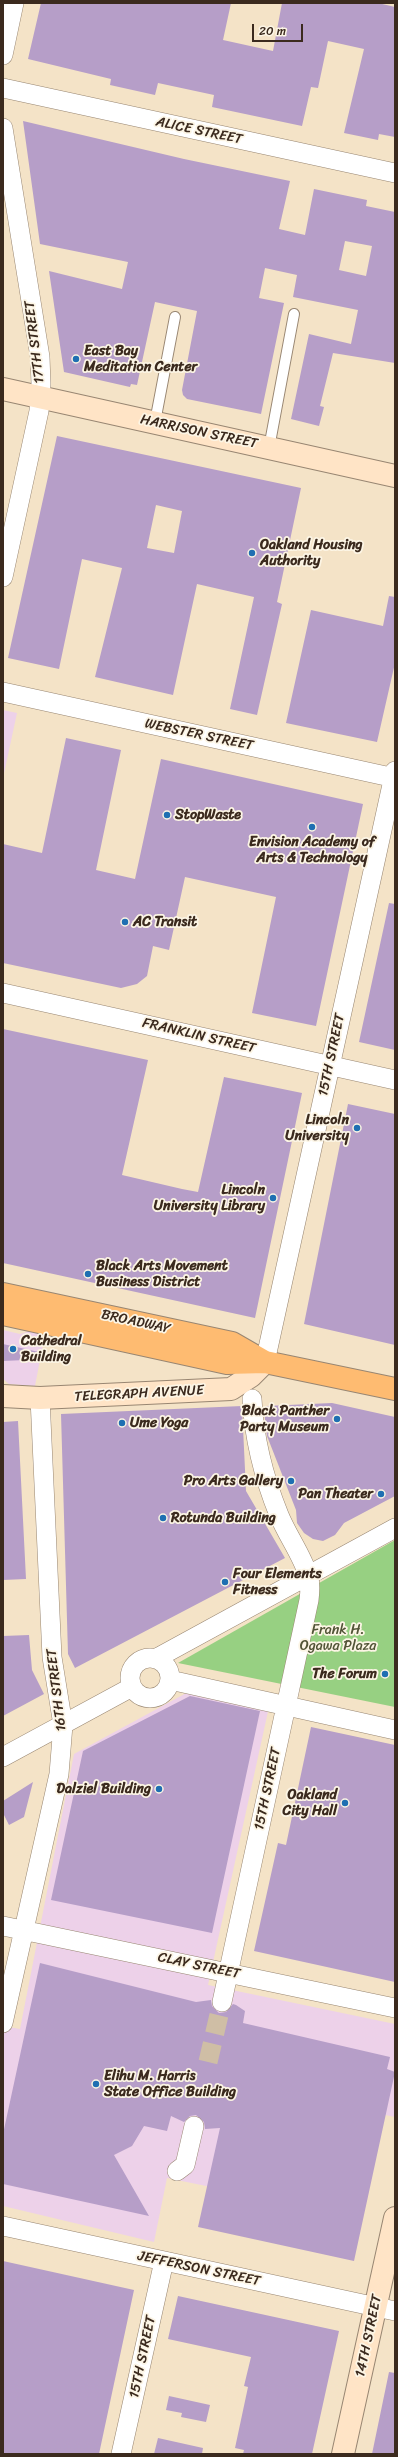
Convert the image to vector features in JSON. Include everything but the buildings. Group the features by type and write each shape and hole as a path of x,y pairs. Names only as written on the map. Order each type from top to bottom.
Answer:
{"main road":[{"name":"HARRISON STREET","path":"3,389 395,476"},
{"name":"BROADWAY","path":"3,1294 232,1343 265,1362"},
{"name":"BROADWAY","path":"3,1314 227,1363 265,1362 395,1389"},
{"name":"TELEGRAPH AVENUE","path":"3,1396 40,1398 231,1389 251,1376 265,1362"},
{"name":"14TH STREET","path":"343,2454 385,2309 395,2218"}],"street":[{"path":"3,55 14,3"},
{"name":"ALICE STREET","path":"3,88 395,173"},
{"name":"17TH STREET","path":"3,128 40,357 41,398 3,577"},
{"name":"WEBSTER STREET","path":"3,692 395,775"},
{"name":"15TH STREET","path":"265,1362 395,775"},
{"name":"FRANKLIN STREET","path":"3,993 395,1080"},
{"name":"16TH STREET","path":"3,2023 59,1774 63,1725 52,1657 40,1398"},
{"path":"252,1399 256,1435 267,1483 286,1530 308,1575"},
{"path":"155,1659 165,1664 170,1674 170,1680 166,1690 151,1698 140,1695 132,1687 131,1674 137,1663 142,1660 155,1659 395,1528"},
{"name":"15TH STREET","path":"222,2002 309,1600 308,1575"},
{"path":"170,1680 395,1730"},
{"path":"3,1757 132,1687"},
{"name":"CLAY STREET","path":"3,1926 395,2008"},
{"path":"178,2171 185,2165 194,2126"},
{"name":"JEFFERSON STREET","path":"3,2226 385,2309"},
{"name":"15TH STREET","path":"121,2454 164,2261"}],"lane":[{"path":"269,448 294,314"},
{"path":"155,422 175,317"}],"shaded area":[{"path":"3,710 17,713 3,778"},
{"path":"3,1330 20,1334 30,1331 45,1334 35,1386 9,1384 3,1379"},
{"path":"190,1691 269,1707 208,1985 395,2024 395,2117 313,2100 265,2198 167,2178 154,2242 3,2206 3,2026 20,2029 74,1754"}],"green space":[{"name":"Frank H. Ogawa Plaza","path":"395,1540 395,1707 178,1663"}],"tunnel":[{"path":"208,2062 222,2002"}],"place":[{"name":"East Bay Meditation Center","path":"76,359"},
{"name":"Oakland Housing Authority","path":"252,553"},
{"name":"StopWaste","path":"167,815"},
{"name":"Envision Academy of Arts & Technology","path":"312,827"},
{"name":"AC Transit","path":"125,922"},
{"name":"Lincoln University","path":"357,1128"},
{"name":"Lincoln University Library","path":"273,1198"},
{"name":"Black Arts Movement Business District","path":"88,1274"},
{"name":"Cathedral Building","path":"13,1349"},
{"name":"Black Panther Party Museum","path":"337,1419"},
{"name":"Ume Yoga","path":"122,1423"},
{"name":"Pro Arts Gallery","path":"291,1481"},
{"name":"Pan Theater","path":"381,1494"},
{"name":"Rotunda Building","path":"163,1518"},
{"name":"Four Elements Fitness","path":"225,1582"},
{"name":"The Forum","path":"385,1674"},
{"name":"Dalziel Building","path":"159,1789"},
{"name":"Oakland City Hall","path":"345,1803"},
{"name":"Elihu M. Harris State Office Building","path":"96,2084"}]}
